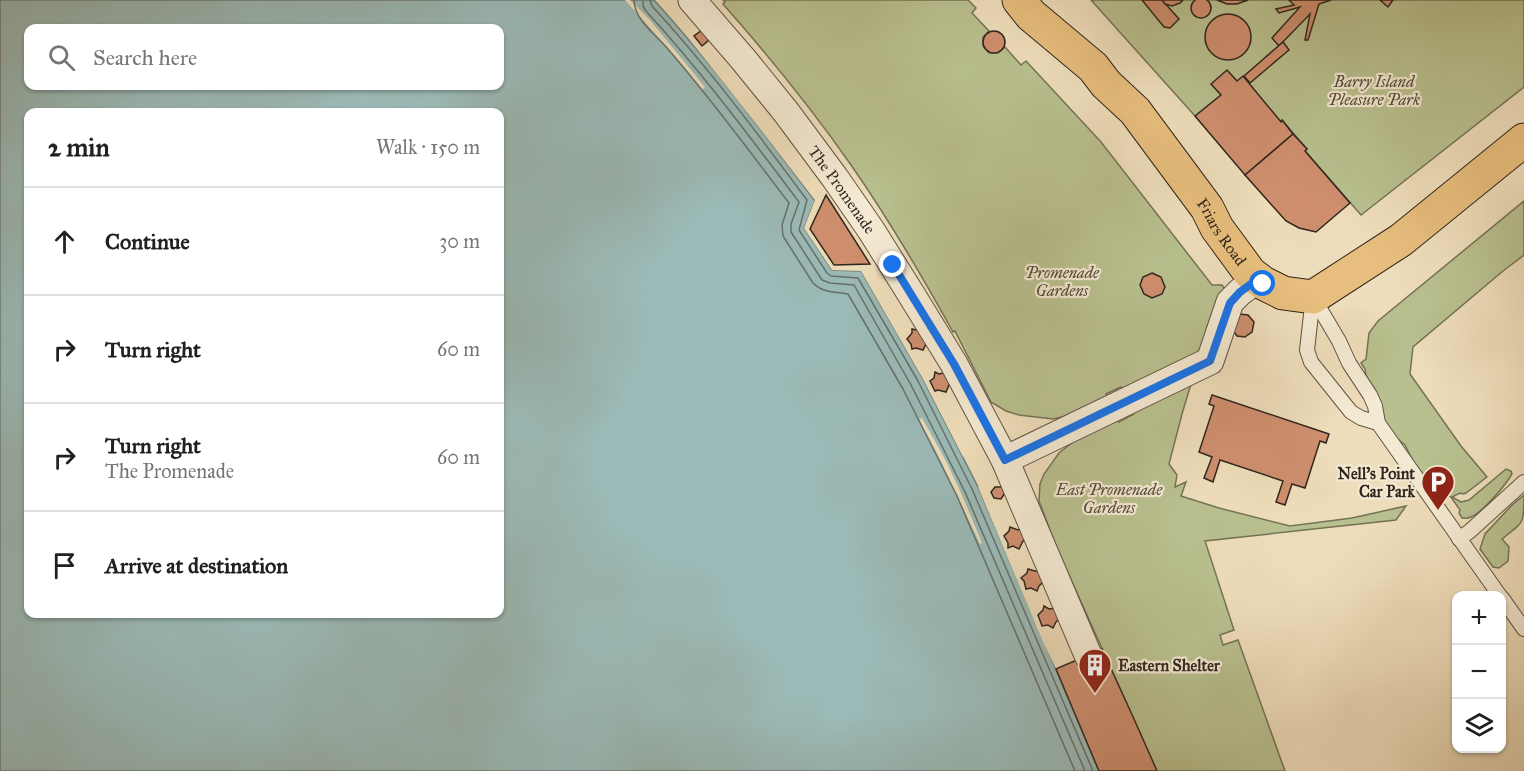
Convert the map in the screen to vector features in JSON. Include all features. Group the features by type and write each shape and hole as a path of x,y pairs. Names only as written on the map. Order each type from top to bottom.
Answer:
{"main road":[{"name":"Friars Road","path":"1019,0 1031,15 1093,67 1106,84 1135,111 1207,208 1217,228 1250,273 1283,293 1313,297"},
{"path":"1313,297 1401,240 1524,140"}],"street":[{"name":"The Promenade","path":"692,0 786,112 835,178 871,230 954,364 1005,460 1088,655"},
{"path":"1005,460 1210,361 1230,303 1240,292 1258,279"}],"lane":[{"path":"1313,297 1349,363 1370,394 1378,423 1497,591"},
{"path":"1313,297 1307,350 1311,362 1352,412 1361,418 1378,423"},
{"path":"1460,538 1524,482"},
{"path":"1506,604 1524,629"}],"green space":[{"name":"Promenade Gardens","path":"723,0 968,0 976,8 972,13 989,31 983,37 983,46 989,53 998,53 1005,47 1021,65 1026,61 1101,142 1212,285 1222,285 1224,288 1201,355 1124,390 1121,387 1106,394 1107,398 1067,416 1053,419 1019,415 1006,411 991,402 955,331 953,332 865,185 805,103 723,4 725,2"},
{"name":"Barry Island Pleasure Park","path":"1091,0 1524,0 1524,87 1361,215 1305,151 1307,149 1243,77 1237,81 1227,71 1221,95 1195,116"},
{"path":"1524,201 1524,255 1413,347 1410,374 1461,446 1487,477 1466,493 1452,497 1461,502 1469,500 1506,469 1512,474 1482,510 1470,518 1462,518 1460,510 1451,497 1422,474 1405,445 1385,428 1361,363 1366,359 1369,333 1378,321"},
{"name":"East Promenade Gardens","path":"1191,384 1169,464 1177,475 1175,487 1186,482 1181,496 1290,526 1352,518 1406,506 1396,520 1205,541 1234,630 1220,635 1223,645 1238,640 1285,771 1157,771 1056,546 1039,501 1040,484 1044,474 1059,453 1082,435 1117,419 1119,422 1134,414 1133,411"},
{"path":"1524,495 1524,512 1521,522 1502,539 1509,547 1508,561 1499,568 1493,567 1480,549 1485,534"}],"water":[{"path":"0,0 654,0 717,74 815,201 804,228 832,270 861,271 923,379 978,487 1099,771 0,771"}],"pier":[{"path":"625,0 630,0 650,20 705,87 702,90 674,55"},
{"path":"688,33 817,199 818,202 808,228 834,267 864,269 925,377 966,455 963,457 923,379 861,271 832,270 804,228 815,200 686,35"},
{"path":"922,418 962,495 982,543 980,544 919,419"},
{"path":"980,485 1059,668 1056,669 1043,642 978,487"}],"building":[{"path":"1197,-1 1205,-1 1210,4 1210,12 1205,17 1197,17 1192,12 1192,4"},
{"path":"1142,0 1162,0 1179,19 1170,28 1164,27"},
{"path":"1162,0 1183,0 1172,6 1165,4"},
{"path":"1217,0 1248,0 1237,4 1227,4"},
{"path":"1289,0 1331,0 1319,4 1308,40 1305,40 1310,14 1279,46 1272,38 1300,7 1279,13 1276,9 1294,5"},
{"path":"1380,0 1393,0 1388,7"},
{"path":"1228,14 1244,21 1251,37 1244,53 1228,60 1212,53 1205,37 1212,21"},
{"path":"702,30 709,40 702,46 694,36"},
{"path":"990,31 998,31 1005,38 1005,46 998,53 990,53 983,46 983,38"},
{"path":"1283,42 1289,50 1250,83 1244,76"},
{"path":"1227,70 1237,81 1243,76 1293,134 1245,175 1195,116 1221,95 1211,84"},
{"path":"1293,134 1350,203 1316,232 1299,228 1286,221 1245,175"},
{"path":"826,195 870,264 834,265 810,229"},
{"path":"1152,273 1161,277 1165,287 1162,294 1152,298 1144,294 1140,285 1143,277"},
{"path":"1240,314 1248,315 1254,322 1252,332 1245,337 1237,336 1232,329"},
{"path":"912,329 921,331 927,342 923,350 912,349 907,339"},
{"path":"935,372 939,374 947,372 952,382 946,392 935,391 930,381 934,378"},
{"path":"1212,395 1329,434 1326,443 1320,441 1305,488 1292,484 1285,505 1276,502 1283,481 1220,460 1213,482 1204,478 1212,457 1199,452 1214,406 1209,404"},
{"path":"995,487 1002,487 1005,493 1001,499 994,498 991,492"},
{"path":"1010,527 1018,530 1022,528 1027,540 1023,541 1019,549 1013,546 1008,548 1004,536"},
{"path":"1028,569 1040,571 1044,581 1037,591 1031,588 1026,589 1021,578"},
{"path":"1044,606 1049,609 1056,608 1059,619 1053,628 1048,625 1042,626 1038,615"},
{"name":"Eastern Shelter","path":"1102,649 1157,771 1099,771 1056,669"}],"place":[{"name":"Nell's Point Car Park","path":"1438,511"},
{"name":"Eastern Shelter","path":"1095,694"}],"route":[{"path":"893,265 954,364 1005,460 1210,361 1230,303 1240,292 1258,279 1263,284"}]}
